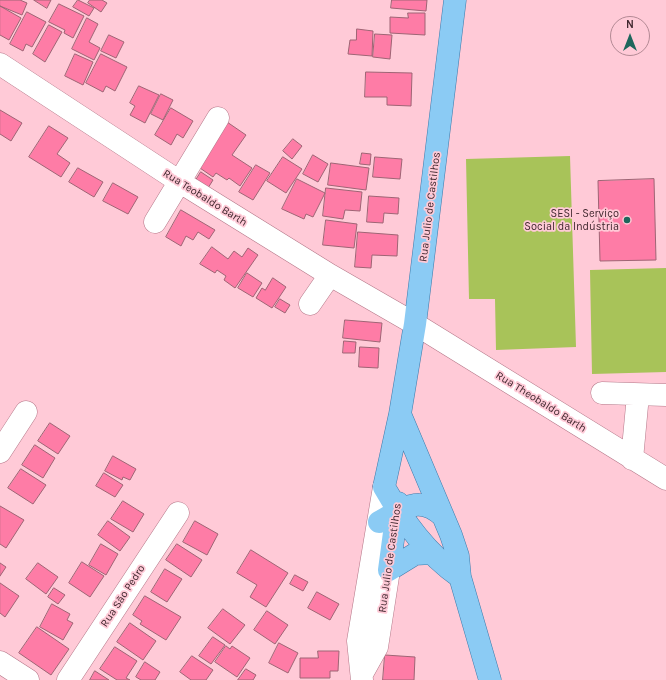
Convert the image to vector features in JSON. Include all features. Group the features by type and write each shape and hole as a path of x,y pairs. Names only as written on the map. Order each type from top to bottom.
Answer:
{"main road":[{"name":"Rua Julio de Castilhos","path":"384,488 400,414 415,324 455,0"},
{"name":"Rua Julio de Castilhos","path":"389,570 398,511 400,414"},
{"path":"400,414 443,516 458,556 460,577 490,680"},
{"path":"384,488 398,511 432,553 443,565 460,577"},
{"path":"379,522 411,505 421,504 432,506 443,516"},
{"path":"389,570 416,554 432,553"}],"street":[{"name":"Rua Teobaldo Barth","path":"0,64 180,182 330,275 415,324"},
{"path":"155,222 218,118"},
{"path":"310,304 330,275"},
{"name":"Rua Theobaldo Barth","path":"415,324 666,479"},
{"path":"602,393 666,395"},
{"path":"632,459 638,395"},
{"path":"0,452 26,412"},
{"name":"Rua Julio de Castilhos","path":"362,677 358,641 384,488"},
{"name":"Rua São Pedro","path":"68,680 178,513"},
{"name":"Rua Julio de Castilhos","path":"362,677 377,647 389,570"},
{"path":"0,662 28,680"}],"green space":[{"path":"570,156 576,347 496,350 495,299 469,299 466,159"},
{"path":"666,268 666,372 592,374 590,270"}],"building":[{"path":"0,0 20,0 27,3 22,15 0,6"},
{"path":"34,0 51,0 47,8"},
{"path":"78,0 94,8 89,16 73,7"},
{"path":"90,0 102,0 107,3 101,12 88,3"},
{"path":"392,0 427,0 426,11 391,8"},
{"path":"59,4 84,16 73,38 64,33 65,30 49,22"},
{"path":"0,6 21,18 9,40 0,35"},
{"path":"27,12 46,22 32,47 26,44 23,51 10,44"},
{"path":"408,13 425,13 425,35 390,33 390,17 408,18"},
{"path":"87,18 98,24 89,42 100,48 94,60 72,49"},
{"path":"49,25 62,32 45,62 33,54"},
{"path":"357,29 373,31 372,56 348,54 350,40 356,40"},
{"path":"375,34 392,35 390,59 373,57"},
{"path":"109,35 124,42 116,58 101,51"},
{"path":"75,54 93,62 83,85 65,76"},
{"path":"101,54 127,67 115,91 106,86 103,92 86,83"},
{"path":"366,72 412,73 411,106 387,105 387,97 365,97"},
{"path":"139,86 159,95 145,123 130,115 135,106 130,103"},
{"path":"161,94 173,100 163,120 151,114"},
{"path":"171,108 193,121 183,138 177,134 171,145 155,135"},
{"path":"0,110 22,123 11,141 0,134"},
{"path":"227,122 246,135 232,155 252,168 240,186 229,178 227,180 216,173 213,177 197,166"},
{"path":"49,126 68,138 57,154 70,163 61,177 29,157"},
{"path":"293,139 302,146 292,159 283,151"},
{"path":"362,153 371,154 370,165 360,164"},
{"path":"313,155 328,164 318,182 303,174"},
{"path":"283,157 302,169 286,193 267,181"},
{"path":"375,157 402,159 400,179 373,177"},
{"path":"331,163 369,168 366,190 328,185"},
{"path":"256,165 270,173 253,200 239,192"},
{"path":"78,168 103,182 94,197 69,182"},
{"path":"201,172 213,180 208,188 196,180"},
{"path":"297,179 325,193 313,217 306,214 304,219 282,209"},
{"name":"SESI - Serviço Social da Indústria","path":"654,179 656,260 600,261 598,181"},
{"path":"113,183 138,197 128,214 103,201"},
{"path":"326,188 362,192 360,211 345,210 343,219 323,216"},
{"path":"369,196 399,198 398,214 384,213 383,223 367,222"},
{"path":"181,210 215,230 209,239 198,232 193,240 186,236 181,246 166,237"},
{"path":"326,220 357,224 354,248 323,245"},
{"path":"358,232 398,235 397,256 372,255 371,268 355,267"},
{"path":"212,247 228,259 234,251 242,257 248,248 258,255 235,288 224,280 226,276 217,270 215,273 200,264"},
{"path":"247,273 262,283 253,297 238,288"},
{"path":"273,278 286,287 272,308 256,298 262,288 265,290"},
{"path":"280,299 290,305 285,313 275,307"},
{"path":"345,320 382,323 380,342 343,338"},
{"path":"344,341 356,342 355,353 343,353"},
{"path":"360,347 379,348 378,368 359,367"},
{"path":"50,423 70,436 58,454 38,441"},
{"path":"35,445 55,458 43,478 22,465"},
{"path":"113,456 136,469 130,480 123,477 122,480 105,471"},
{"path":"21,469 46,485 33,504 8,488"},
{"path":"104,473 123,485 115,497 96,486"},
{"path":"123,501 144,514 133,532 111,519"},
{"path":"0,506 24,520 6,548 0,544"},
{"path":"108,521 130,537 120,551 98,535"},
{"path":"195,521 218,534 207,555 183,542"},
{"path":"101,544 118,554 106,575 89,565"},
{"path":"177,544 202,560 191,577 166,560"},
{"path":"251,550 288,573 266,607 250,597 257,585 237,573"},
{"path":"82,562 104,576 90,597 69,583"},
{"path":"0,563 6,567 0,576"},
{"path":"38,563 58,577 46,594 26,579"},
{"path":"165,569 182,579 167,602 151,592"},
{"path":"295,575 308,582 303,591 290,584"},
{"path":"0,583 19,596 5,617 0,613"},
{"path":"54,588 65,595 58,604 48,597"},
{"path":"317,592 339,604 330,620 308,608"},
{"path":"145,596 181,617 166,640 140,624 142,621 133,615"},
{"path":"52,604 70,614 67,620 73,623 63,640 40,627"},
{"path":"223,609 245,625 230,644 208,628"},
{"path":"267,611 288,625 275,644 254,630"},
{"path":"130,623 156,641 143,660 117,642"},
{"path":"37,627 69,649 51,675 19,653"},
{"path":"213,637 225,645 211,664 199,656"},
{"path":"279,643 298,653 288,673 269,663"},
{"path":"226,646 230,649 232,646 250,658 237,677 215,662"},
{"path":"115,647 137,661 126,678 130,680 117,680 100,669"},
{"path":"318,651 339,651 338,671 330,671 330,678 300,678 300,658 318,658"},
{"path":"385,655 415,657 414,680 383,680"},
{"path":"192,656 213,670 206,680 191,680 180,672"},
{"path":"145,662 160,672 155,680 141,680 136,677"},
{"path":"246,669 256,675 253,680 238,680"},
{"path":"95,671 109,680 90,680"}],"place":[{"name":"SESI - Serviço Social da Indústria","path":"627,220"}]}
